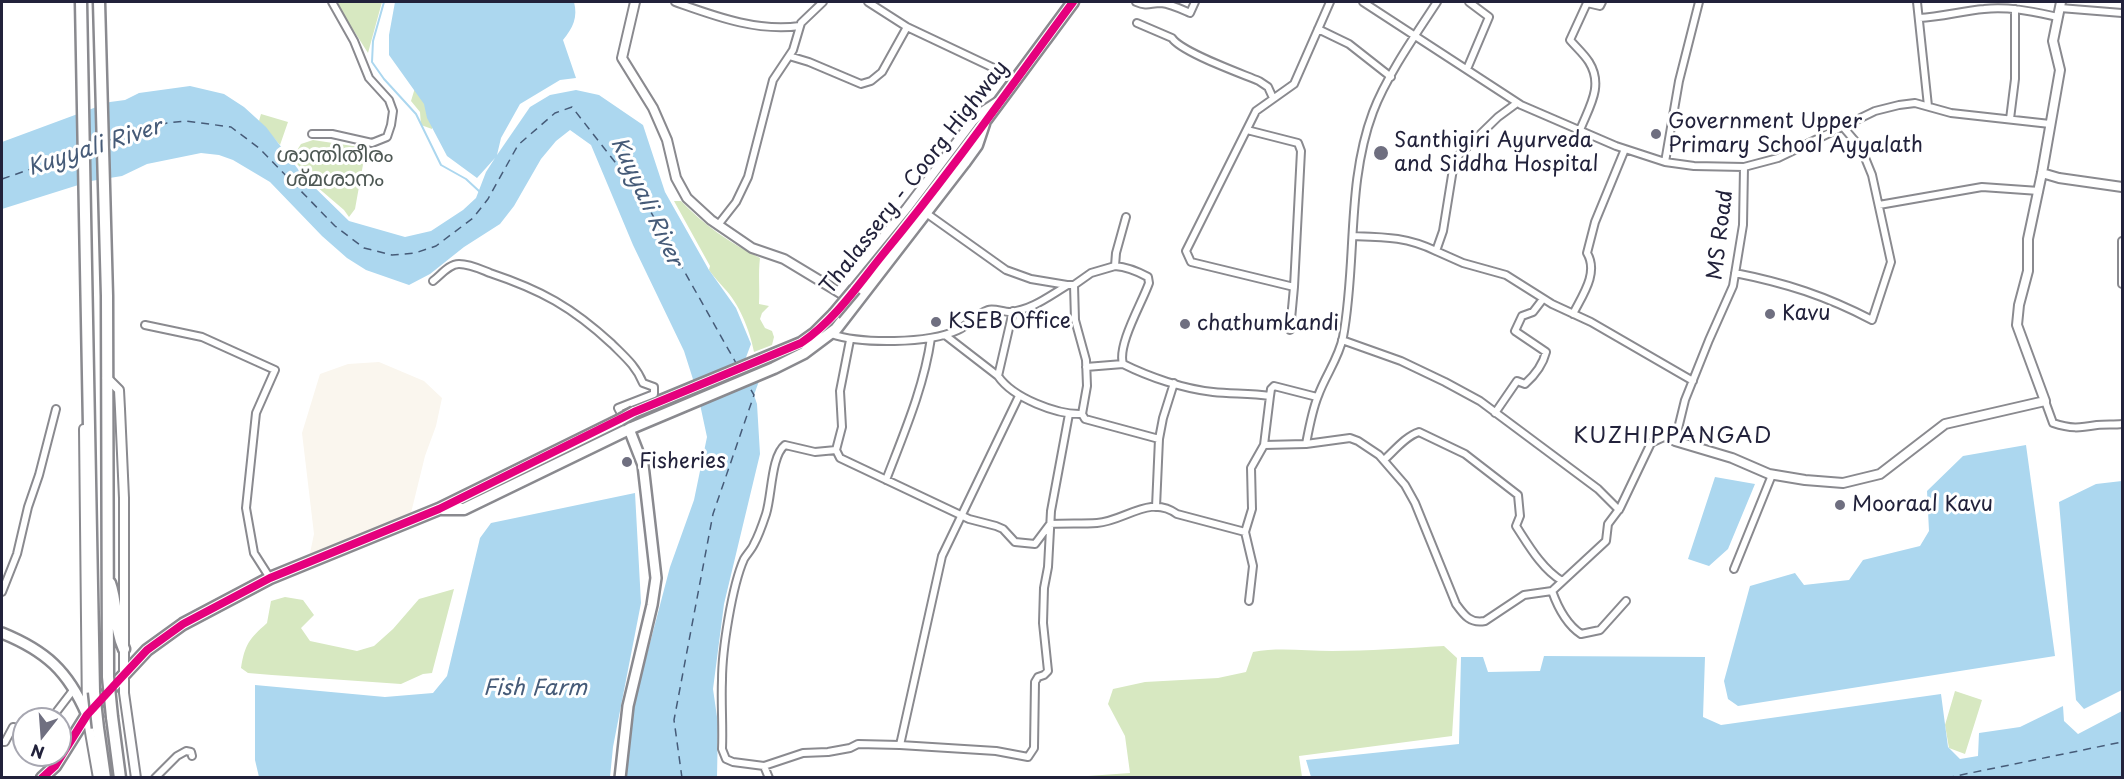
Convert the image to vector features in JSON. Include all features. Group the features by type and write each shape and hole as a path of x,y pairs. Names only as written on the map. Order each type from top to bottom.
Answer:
{"main road":[{"path":"81,2 94,692 105,777"},
{"name":"Thalassery - Coorg Highway","path":"439,509 634,412 801,343 815,333 834,314 913,218 1073,2"},
{"path":"100,4 107,296 108,677 120,777"},
{"path":"42,777 55,766 87,715 124,674 147,650 183,624 270,578 439,509 464,508 629,429 804,353 831,334 857,304 977,145 984,124"},
{"path":"620,777 630,694 652,605 656,578 645,475 629,429"},
{"path":"108,577 115,598 118,636 124,649"},
{"path":"85,658 89,647 92,613"},
{"path":"2,633 41,652 65,675 75,688 87,715"}],"street":[{"path":"312,134 332,134 372,142 387,137 391,125 393,111 389,100 369,78 354,41 332,2"},
{"path":"635,2 622,58 653,108 667,140 676,178 687,198 718,225 752,248 784,259 857,304"},
{"path":"675,2 738,23 784,28 800,26"},
{"path":"718,225 736,202 746,184 773,80 793,50 801,23 823,2"},
{"path":"868,2 907,27 1017,79"},
{"path":"1137,2 1146,6 1159,3 1169,5 1190,13 1195,2"},
{"path":"1294,287 1191,262 1186,251 1256,111 1294,84 1330,2"},
{"name":"MS Road","path":"1363,2 1517,103 1625,149 1665,162 1694,166 1744,167 1743,225 1733,286 1685,400 1675,441"},
{"path":"1306,444 1317,397 1342,340 1349,295 1355,196 1361,157 1373,112 1415,35 1437,2"},
{"path":"1467,69 1489,17 1469,2"},
{"path":"1580,130 1597,89 1594,71 1588,59 1570,40 1587,3 1600,6 1602,2"},
{"path":"1665,162 1679,81 1699,2"},
{"path":"1917,2 1928,106"},
{"path":"2122,12 2060,4 2053,41 2060,70 2043,173 2028,239 2028,271 2019,305 2017,325 2053,423 2060,426 2086,428 2096,425 2122,424"},
{"path":"1919,18 1984,9 2015,9 2058,17"},
{"path":"2010,119 2014,79 2015,9"},
{"path":"1137,23 1172,38 1189,51 1259,81 1268,87 1273,98"},
{"path":"789,56 861,84 871,81 882,72 907,27"},
{"path":"1318,29 1349,44 1391,77"},
{"path":"839,291 907,208 972,122 982,111 1004,98"},
{"path":"1437,251 1443,231 1453,169 1459,155 1498,117 1517,103"},
{"path":"1744,167 1778,158 1875,111 1899,105 1915,103 1951,113 2050,124"},
{"path":"1735,273 1772,281 1824,297 1872,320 1891,262 1872,175 1861,148 1843,127"},
{"path":"1247,130 1298,143 1300,151 1290,330"},
{"path":"1573,314 1592,274 1593,266 1587,253 1595,222 1625,149"},
{"path":"2043,173 2070,180 2122,187"},
{"path":"1879,206 1982,187 2039,191"},
{"path":"926,213 1006,270 1031,279 1071,285"},
{"path":"1115,266 1116,253 1126,217"},
{"path":"1353,236 1395,238 1416,242 1462,263 1506,275 1543,299 1591,322 1693,381"},
{"path":"2122,242 2122,284"},
{"path":"434,281 451,265 474,266 544,293 578,316 602,335 636,368 643,383 654,387 654,394 618,408 629,429"},
{"path":"831,334 850,340 919,340 945,335 968,325 979,314 990,309 1013,311 1029,309 1091,273 1115,266 1127,267 1148,277 1149,283 1125,341 1122,353 1123,364"},
{"path":"1071,285 1075,320 1086,360 1087,386 1082,414 1085,419 1159,439"},
{"path":"1495,413 1516,381 1525,384 1532,378 1545,358 1546,352 1515,331 1522,316 1533,312 1543,299"},
{"path":"998,376 1013,311"},
{"path":"145,325 202,337 275,370 256,413 246,508 254,553 270,578"},
{"path":"945,335 998,376 1019,396 1069,414 1082,414"},
{"path":"886,480 919,389 931,338"},
{"path":"850,340 840,392 842,427 836,450 840,458 962,516 1003,529 1015,542 1035,544 1050,524"},
{"path":"1342,340 1401,361 1480,401 1598,489 1619,510"},
{"path":"1086,368 1123,364 1174,383 1213,392 1270,396"},
{"path":"107,378 118,390 120,409 124,498 124,693 138,776"},
{"path":"1156,507 1162,418 1174,383"},
{"path":"1249,601 1253,567 1245,532 1252,509 1251,468 1264,445 1270,389 1274,386 1317,397"},
{"path":"89,390 85,403 84,444 85,658 87,715 98,777"},
{"path":"900,745 942,556 1019,396"},
{"path":"1264,445 1306,444 1350,438 1358,441 1384,460 1405,485 1415,503 1456,604 1467,618 1480,622 1524,595 1552,591 1606,541 1608,524 1619,510 1651,443 1664,437 1732,458 1772,475 1843,483 1881,474 1945,424 2045,401"},
{"path":"2,592 17,554 56,409"},
{"path":"836,450 815,452 785,445 779,449 775,459 766,514 754,544 744,559 734,595 726,639 722,679 722,749 726,759 764,766 803,753 828,752 858,744 996,752 1028,757 1034,748 1035,682 1038,677 1048,671 1043,605 1050,524 1069,414"},
{"path":"1384,460 1410,435 1419,432 1465,453 1518,495 1520,516 1516,526 1539,560 1552,575 1562,581"},
{"path":"1734,569 1772,475"},
{"path":"1050,524 1099,523 1136,510 1156,507 1170,509 1178,514 1245,532"},
{"path":"1552,591 1557,607 1574,630 1581,634 1600,630 1626,601"},
{"path":"60,707 75,688"},
{"path":"2,742 5,742 12,729"},
{"path":"155,777 182,753 191,752 192,756"},
{"path":"764,766 769,777"}],"shaded area":[{"path":"379,362 424,381 442,398 411,513 309,558 314,534 302,433 320,374 348,364"}],"green space":[{"path":"338,2 382,2 368,53 340,9"},
{"path":"418,78 436,112 432,129 421,125 420,112 411,101"},
{"path":"261,114 288,122 280,145 259,121"},
{"name":"ശാന്തിതീരം ശ്മശാനം","path":"313,140 366,148 355,209 349,217 316,186 292,158 301,144"},
{"path":"674,201 681,201 718,233 760,258 759,304 769,306 760,319 765,328 772,331 774,337 772,345 754,352 747,326 739,309 709,270 710,266"},
{"path":"454,589 432,673 423,674 401,684 248,673 241,668 249,642 267,623 271,601 285,597 303,600 314,615 301,628 310,641 357,651 374,646 393,629 419,599"},
{"path":"1444,646 1457,658 1452,736 1299,756 1302,777 1074,777 1130,773 1125,736 1108,704 1113,689 1145,682 1218,678 1246,672 1253,652 1282,649 1346,651"},
{"path":"1955,691 1982,700 1965,754 1949,748 1945,725"}],"water":[{"name":"Kuyyali River","path":"395,2 574,2 574,22 563,40 576,78 560,80 520,104 501,138 497,155 530,107 550,95 576,90 599,95 643,125 665,192 709,270 736,308 751,344 745,360 759,381 754,395 757,404 760,454 724,604 713,689 718,724 717,777 625,777 630,719 670,567 694,500 707,437 698,395 684,351 633,245 591,145 570,130 556,141 541,159 514,206 500,224 464,247 430,274 409,285 366,270 347,258 322,236 270,182 233,160 219,155 201,153 147,164 122,176 91,181 2,209 2,142 110,102 125,100 139,93 190,86 224,94 244,107 266,127 304,177 349,221 405,237 431,231 463,210 476,198 486,172 495,158 477,178 447,156 427,118 424,104 389,55 389,35"},
{"path":"2026,445 2055,656 1738,706 1728,699 1724,681 1750,586 1795,573 1804,585 1849,580 1863,560 1920,546 1929,531 1927,491 1963,456"},
{"path":"1715,477 1755,484 1728,549 1709,566 1688,559"},
{"path":"2122,481 2122,690 2084,709 2076,700 2059,502 2096,484"},
{"name":"Fish Farm","path":"635,493 641,603 613,747 610,777 259,777 255,760 255,685 385,697 433,693 447,676 480,538 491,523"},
{"path":"1544,656 1705,657 1703,717 1721,725 1941,694 1948,747 1960,759 1978,756 1979,733 2020,727 2063,706 2064,721 2078,734 2122,711 2122,777 1311,777 1306,760 1459,744 1461,657 1483,657 1488,672 1540,671"}],"waterway":[{"path":"384,2 373,41 372,62 384,79 416,114 441,165 466,179 480,192"}],"ferry route":[{"path":"106,141 167,123 186,121 231,127 259,148 335,226 364,248 392,255 415,253 436,246 473,218 488,199 518,145 555,113 572,107 643,198 736,363"},
{"path":"90,148 99,144"},
{"path":"2,179 80,152"},
{"path":"682,778 674,720 713,514 754,395 747,383"},
{"path":"1946,778 2122,742"}],"transit line":[{"path":"42,778 55,766 87,715 147,650 183,624 270,578 439,509 634,412 801,343 813,334 846,301 933,191 1073,2"}],"place":[{"name":"Government Upper Primary School Ayyalath","path":"1656,134"},
{"name":"Santhigiri Ayurveda and Siddha Hospital","path":"1381,153"},
{"name":"Kavu","path":"1770,314"},
{"name":"KSEB Office","path":"936,322"},
{"name":"chathumkandi","path":"1185,324"},
{"name":"Fisheries","path":"627,462"},
{"name":"Mooraal Kavu","path":"1840,505"}],"district":[{"name":"KUZHIPPANGAD","path":"1673,437"}]}
